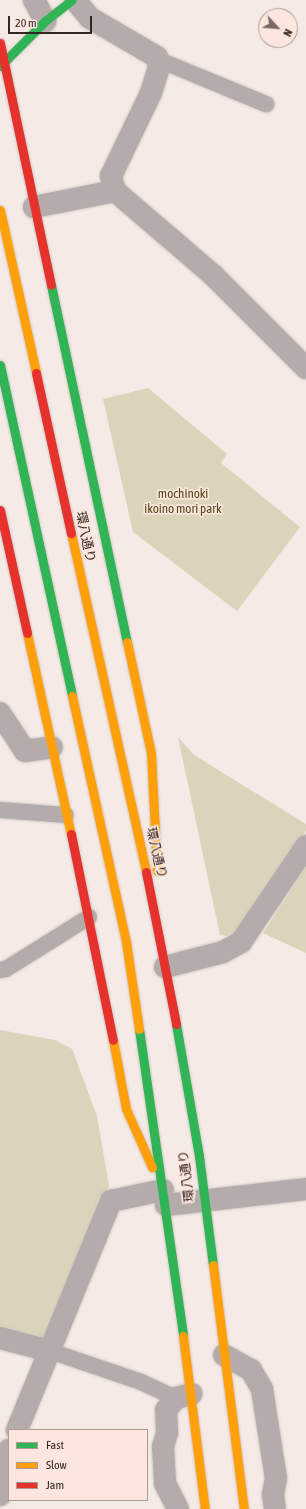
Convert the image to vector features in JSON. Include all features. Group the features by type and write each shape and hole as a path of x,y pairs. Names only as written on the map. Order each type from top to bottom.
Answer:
{"main road":[{"path":"2,63 45,21 74,0"},
{"path":"0,43 2,63 152,754 159,930"},
{"name":"環八通り","path":"0,210 159,930 199,1156 203,1202 244,1509"},
{"name":"環八通り","path":"0,365 126,942 164,1198 183,1396 205,1509"},
{"path":"0,510 89,917 126,1109 164,1198"}],"street":[{"path":"34,0 45,21"},
{"path":"74,0 90,18 159,60 150,93 111,176 115,191 214,276 306,368"},
{"path":"34,207 115,191"},
{"path":"0,713 25,751 52,747"},
{"path":"165,967 223,952 240,942 306,846"},
{"path":"17,1429 111,1201 164,1198 203,1202 306,1189"},
{"path":"0,1338 50,1351"},
{"path":"224,1355 251,1370 262,1389 276,1478 273,1495 275,1509"},
{"path":"178,1509 165,1484 162,1447 168,1433 166,1410 183,1396"},
{"path":"0,1495 8,1455"}],"lane":[{"path":"159,60 266,104"},
{"path":"0,810 66,815"},
{"path":"0,970 6,969 89,917"},
{"path":"50,1351 183,1396"}],"green space":[{"name":"mochinoki ikoino mori park","path":"148,388 227,454 221,463 300,527 237,611 133,532 103,399"},
{"path":"178,737 194,755 306,824 306,831 233,937 220,935"},
{"path":"306,867 306,953 263,933"},
{"path":"0,1030 55,1040 72,1049 97,1116 109,1186 48,1334 39,1340 0,1329"}],"traffic: fast":[{"path":"0,66 45,21 72,0"},
{"path":"51,285 127,642"},
{"path":"0,365 72,696"},
{"path":"176,1024 199,1156 213,1265"},
{"path":"139,1029 183,1336"}],"traffic: slow":[{"path":"0,210 36,373"},
{"path":"71,533 146,872"},
{"path":"27,633 71,834"},
{"path":"127,642 151,753 157,871"},
{"path":"72,696 126,942 139,1029"},
{"path":"113,1040 126,1109 152,1167"},
{"path":"213,1265 244,1509"},
{"path":"183,1336 205,1509"}],"traffic: jam":[{"path":"0,43 51,285"},
{"path":"36,373 71,533"},
{"path":"0,510 27,633"},
{"path":"71,834 113,1040"},
{"path":"146,872 176,1024"}]}
